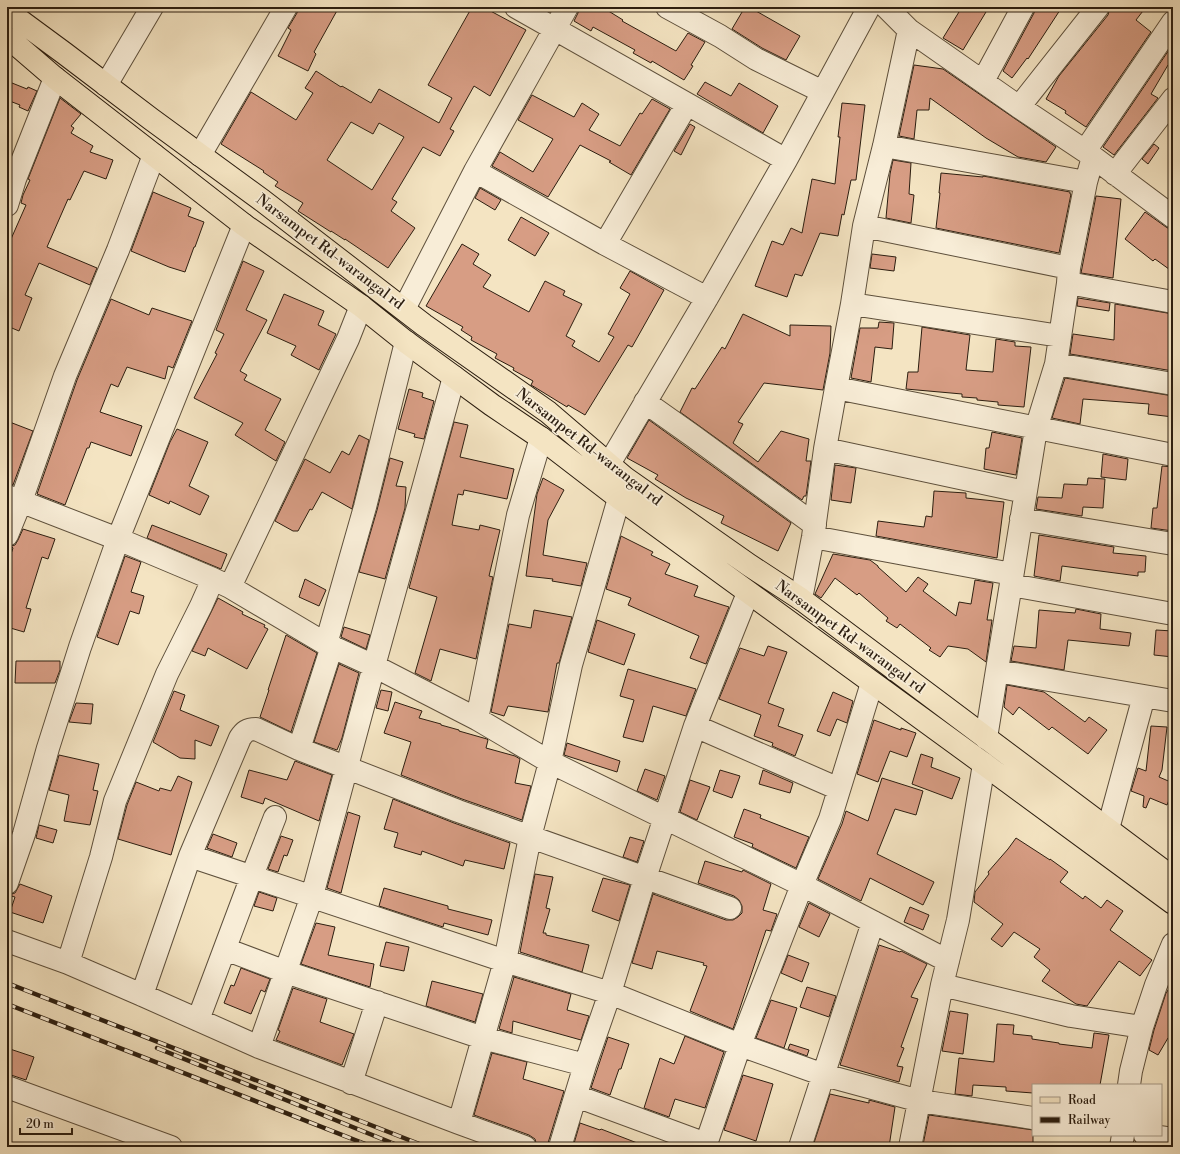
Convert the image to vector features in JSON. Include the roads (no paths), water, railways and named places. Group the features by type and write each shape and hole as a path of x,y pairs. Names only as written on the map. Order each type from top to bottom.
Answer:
{"main road":[{"name":"Narsampet Rd-warangal rd","path":"11,11 106,85 263,201 404,309 548,412 608,464 622,488 748,593 984,764 1170,889"},
{"name":"Narsampet Rd-warangal rd","path":"7,38 55,78 244,225 361,306 406,342 492,405 541,438 801,599 1108,829 1170,889"}],"street":[{"path":"106,85 151,7"},
{"path":"200,154 286,7"},
{"path":"516,7 786,160"},
{"path":"404,309 475,171 567,7"},
{"path":"667,7 720,36 756,59 823,92"},
{"path":"608,464 707,298 786,160 870,7"},
{"path":"886,7 909,30 1089,154 1173,217"},
{"path":"983,81 1023,7"},
{"path":"1019,107 1098,7"},
{"path":"986,738 1036,428 1056,364 1069,275 1086,182 1089,154 1173,22"},
{"path":"801,599 814,531 836,388 852,304 864,226 884,146 909,30"},
{"path":"7,205 15,179 55,78"},
{"path":"1115,174 1173,99"},
{"path":"605,244 687,104"},
{"path":"884,146 1086,182"},
{"path":"7,535 14,498 118,250 154,154"},
{"path":"475,171 605,244 707,298"},
{"path":"7,883 24,834 48,748 80,647 118,539 244,225"},
{"path":"864,226 1069,275 1173,302"},
{"path":"852,304 1060,336"},
{"path":"68,963 101,856 115,801 167,674 201,606 221,583 338,359 361,306"},
{"path":"299,749 329,645 406,342"},
{"path":"1056,364 1173,384"},
{"path":"259,1047 312,896 454,378"},
{"path":"836,388 1173,455"},
{"path":"645,402 693,436 814,531 1012,580 1173,614"},
{"path":"477,719 518,515 541,438"},
{"path":"826,449 1025,492"},
{"path":"459,1123 505,961 530,837 550,762 571,665 622,488"},
{"path":"14,498 118,539 221,583 329,645 374,666 477,719 550,762 666,817 802,885 948,961"},
{"path":"1021,519 1173,544"},
{"path":"560,1147 585,1065 610,993 645,878 695,726 748,593"},
{"path":"997,671 1173,701"},
{"path":"576,1096 706,1145 740,1045 802,885 830,819 872,683"},
{"path":"1108,829 1144,696"},
{"path":"695,726 839,789"},
{"path":"142,995 190,856 240,738 244,732 250,729 256,729 347,769 458,811 730,908"},
{"path":"910,1147 942,984 959,912 984,764"},
{"path":"198,1020 275,817"},
{"path":"190,856 505,961 610,993 740,1045 824,1076 920,1101 1032,1118"},
{"path":"800,1147 873,922"},
{"path":"7,941 68,963 259,1047 351,1083 525,1147"},
{"path":"1129,1084 1142,1027 1156,985 1173,944"},
{"path":"225,949 286,972 483,1038 585,1065"},
{"path":"942,984 1071,1016 1142,1027"},
{"path":"351,1083 377,1002"},
{"path":"7,1087 171,1147"},
{"path":"1121,1147 1123,1136"},
{"path":"1152,1136 1173,1139"}],"railway":[{"path":"7,983 427,1147"},
{"path":"7,1004 373,1147"},
{"path":"157,1048 402,1147"}]}
